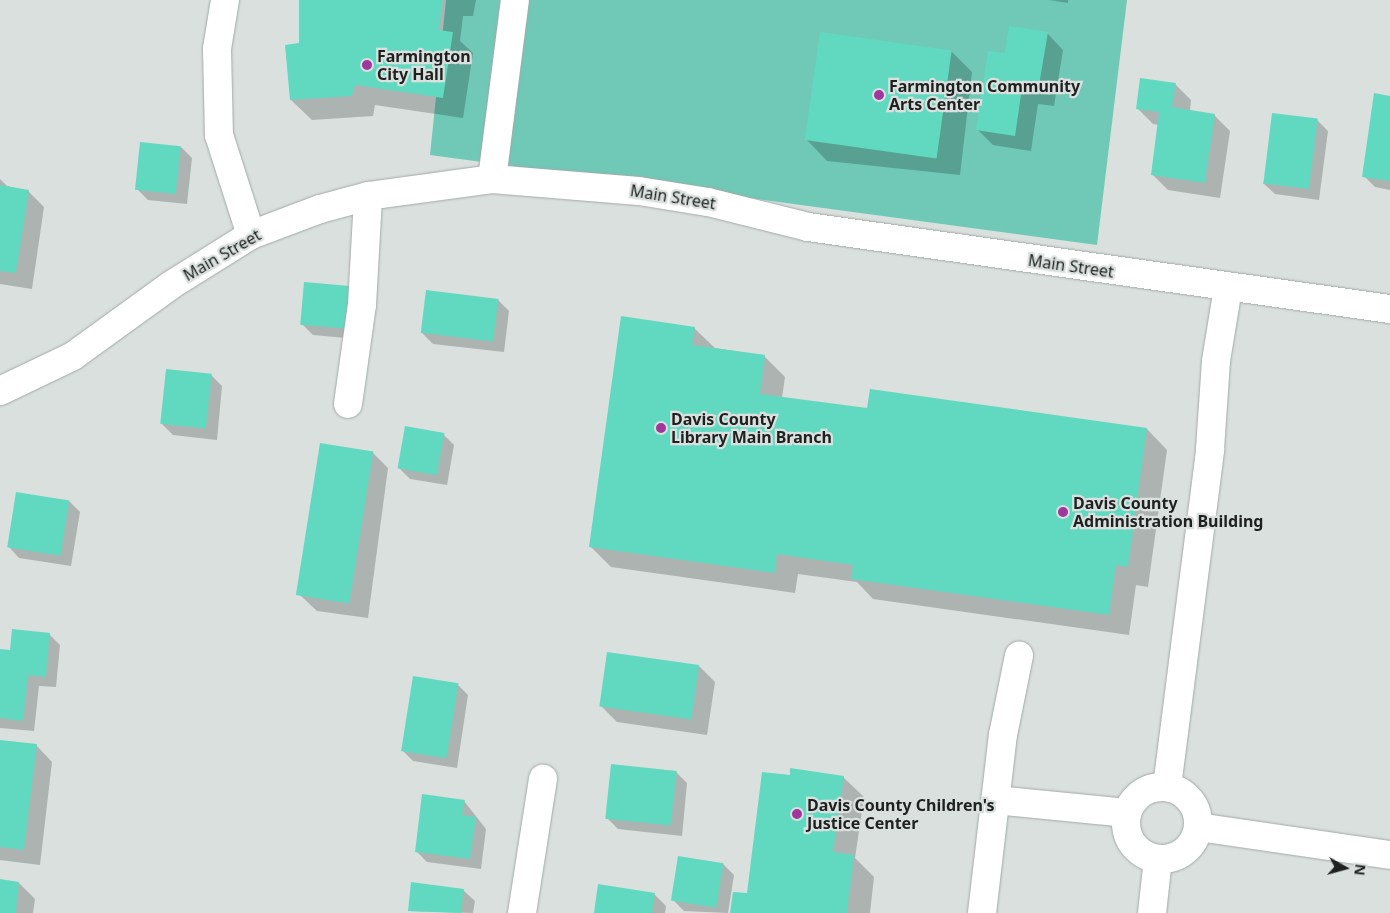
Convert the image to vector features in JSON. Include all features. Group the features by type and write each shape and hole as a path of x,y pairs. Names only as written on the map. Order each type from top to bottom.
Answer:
{"street":[{"path":"225,0 217,49 219,135 251,235"},
{"path":"492,178 514,0"},
{"name":"Main Street","path":"0,391 73,356 171,285 251,235 320,209 368,196 492,178 639,191 708,202 808,227 1228,288 1390,309"},
{"path":"348,404 362,305 368,196"},
{"path":"1167,787 1210,449 1216,361 1228,288"},
{"path":"982,913 1002,735 1019,656"},
{"path":"522,913 543,779"},
{"path":"1167,787 1178,790 1194,805 1198,827 1195,838 1180,854 1158,859 1148,857 1132,844 1127,834 1127,813 1131,804 1147,790 1167,787"},
{"path":"995,800 1127,813"},
{"path":"1198,827 1390,855"},
{"path":"1152,913 1158,859"}],"green space":[{"path":"446,0 1127,0 1097,245 430,155"}],"building":[{"name":"Farmington City Hall","path":"299,0 443,0 439,30 453,32 443,98 355,85 352,96 290,100 285,45 299,43"},
{"path":"1009,26 1048,32 1038,91 1022,88 1015,136 976,130 988,51 1005,53"},
{"name":"Farmington Community Arts Center","path":"820,32 952,51 937,158 805,140"},
{"path":"1140,78 1176,83 1172,107 1215,114 1205,183 1151,175 1159,112 1136,109"},
{"path":"1374,93 1390,96 1390,181 1362,177"},
{"path":"1272,113 1318,119 1309,189 1263,183"},
{"path":"140,142 181,146 176,194 135,190"},
{"path":"0,185 29,190 16,273 0,271"},
{"path":"304,282 350,286 346,329 300,325"},
{"path":"426,290 498,299 493,342 421,333"},
{"path":"621,316 695,327 692,345 765,355 760,394 867,408 870,389 1147,428 1128,567 1116,565 1109,615 851,579 853,565 777,554 775,573 589,547"},
{"path":"166,369 212,374 206,429 160,424"},
{"path":"405,426 444,433 437,475 398,468"},
{"path":"320,443 373,451 349,604 296,595"},
{"path":"16,492 69,500 61,556 7,547"},
{"path":"12,629 50,633 46,677 28,675 23,721 0,718 0,649 10,650"},
{"path":"607,652 699,665 691,719 599,706"},
{"path":"413,676 458,683 447,758 401,751"},
{"path":"0,740 37,744 24,850 0,847"},
{"path":"611,764 677,771 671,826 605,819"},
{"name":"Davis County Children's Justice Center","path":"790,768 844,776 833,852 854,855 847,913 730,913 733,892 747,893 762,772 790,775"},
{"path":"422,794 465,800 462,815 476,817 470,859 415,852"},
{"path":"678,856 723,863 716,908 671,900"},
{"path":"0,879 19,882 16,913 0,913"},
{"path":"411,882 464,889 461,913 408,911"},
{"path":"598,884 655,893 652,913 594,913"}],"place":[{"name":"Farmington City Hall","path":"367,65"},
{"name":"Farmington Community Arts Center","path":"879,95"},
{"name":"Davis County Library Main Branch","path":"661,428"},
{"name":"Davis County Administration Building","path":"1063,512"},
{"name":"Davis County Children's Justice Center","path":"797,814"}]}
